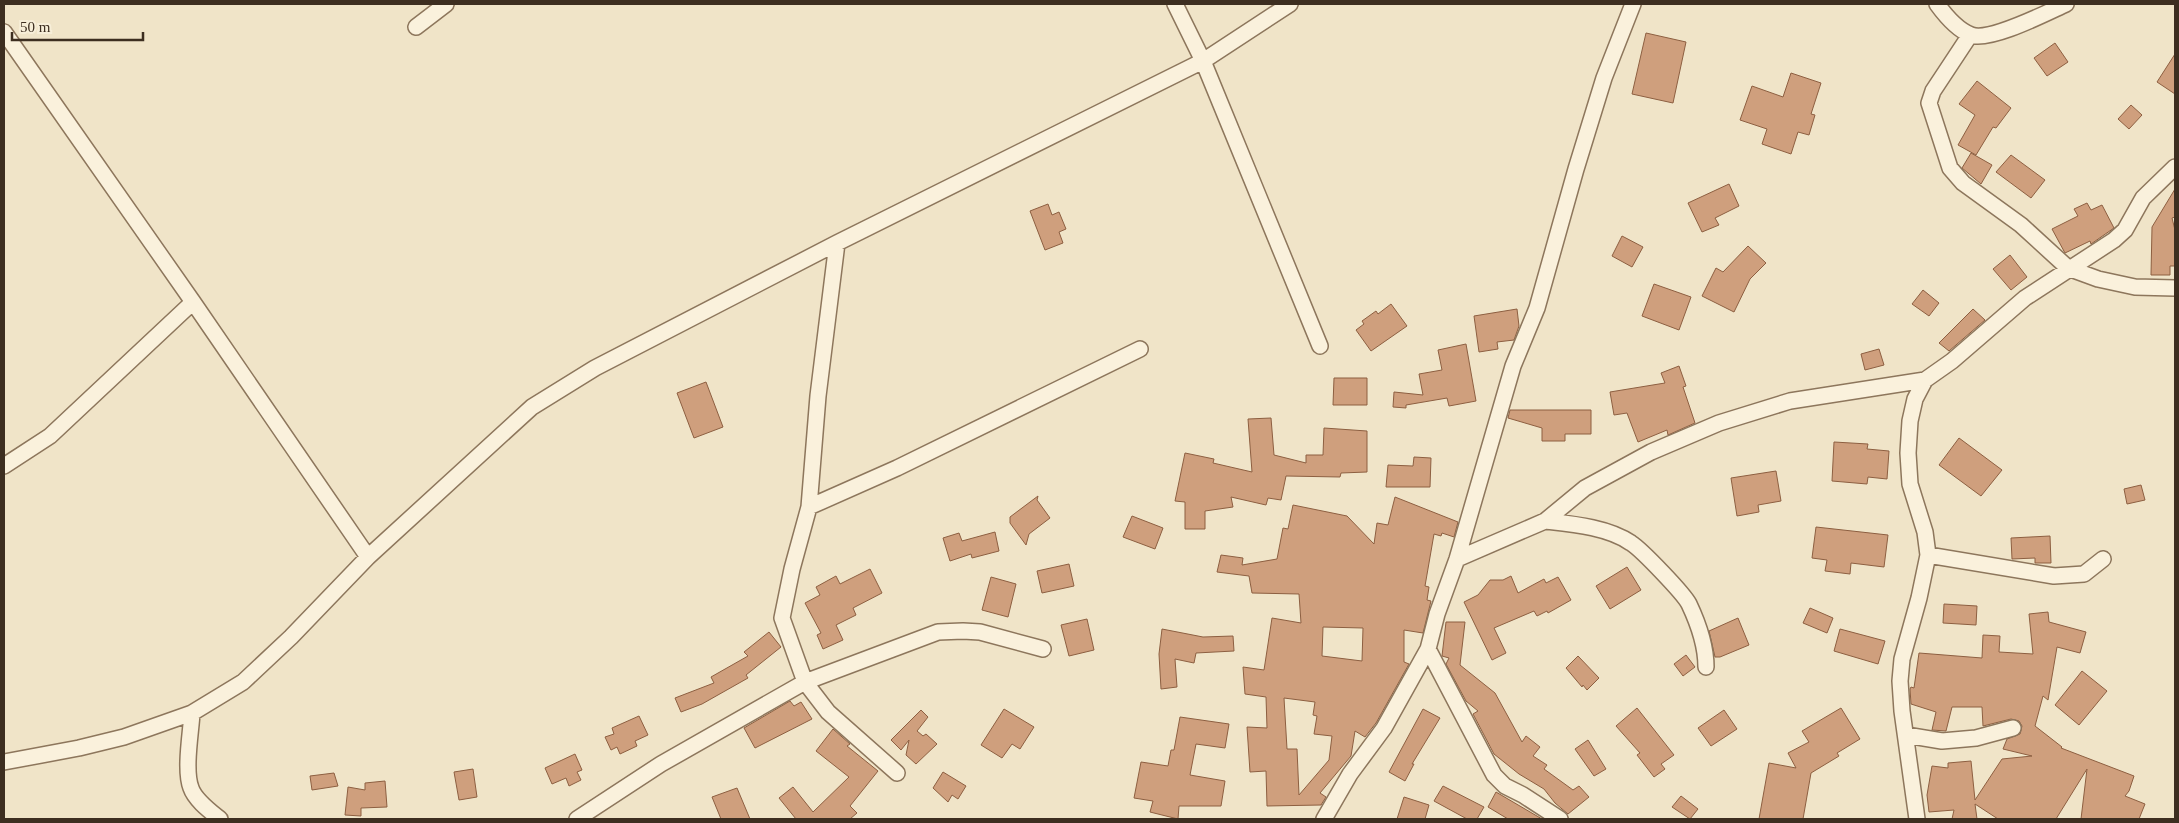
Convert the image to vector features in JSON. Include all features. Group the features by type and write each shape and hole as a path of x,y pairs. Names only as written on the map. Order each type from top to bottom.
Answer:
{"street":[{"path":"416,27 446,4"},
{"path":"1175,4 1203,61 1320,346"},
{"path":"4,762 124,737 192,713 243,682 291,637 368,557 532,407 595,368 837,242 1203,61 1290,4"},
{"path":"1324,819 1350,774 1384,728 1428,649 1437,614 1457,559 1513,366 1537,308 1604,78 1633,4"},
{"path":"1937,4 1960,29 1970,35 1986,36 2066,4"},
{"path":"4,32 368,557"},
{"path":"1970,35 1933,91 1929,103 1950,168 1963,183 2021,225 2068,268 2098,279 2135,287 2175,288"},
{"path":"1457,559 1546,521 1585,488 1651,452 1719,423 1790,401 1925,380 1952,361 2025,298 2068,268 2114,240 2125,230 2143,198 2175,167"},
{"path":"837,242 818,396 809,507 792,569 782,618 805,682 828,712 897,773"},
{"path":"4,466 50,436 193,302"},
{"path":"809,507 897,468 1140,349"},
{"path":"1917,819 1902,711 1902,659 1920,598 1928,555 1925,532 1910,484 1908,452 1910,421 1915,399 1925,380"},
{"path":"1546,521 1582,525 1613,535 1630,542 1644,553 1688,603 1706,655 1706,667"},
{"path":"1928,555 2054,576 2084,574 2103,559"},
{"path":"577,819 661,764 805,682 938,632 980,632 1043,649"},
{"path":"1428,649 1494,775 1505,786 1523,795 1560,819"},
{"path":"192,713 188,760 191,788 205,807 220,819"},
{"path":"1906,735 1942,741 1976,738 2013,728"}],"building":[{"path":"1646,33 1686,42 1673,103 1632,94"},
{"path":"2055,43 2068,62 2047,76 2034,58"},
{"path":"2175,54 2175,94 2157,82"},
{"path":"1791,73 1821,83 1811,114 1815,115 1809,135 1798,132 1791,154 1762,144 1767,129 1740,120 1752,86 1783,97"},
{"path":"1977,81 2011,108 1996,128 1993,127 1976,155 1958,145 1975,115 1959,104"},
{"path":"2131,105 2142,115 2129,129 2118,119"},
{"path":"1971,153 1992,165 1981,184 1962,168"},
{"path":"2011,155 2045,180 2031,198 1996,172"},
{"path":"1729,184 1739,206 1715,218 1719,225 1702,232 1688,203"},
{"path":"2175,189 2175,217 2172,218 2175,230 2175,266 2170,266 2170,275 2151,275 2152,227"},
{"path":"2087,203 2091,210 2102,205 2114,228 2091,244 2090,241 2065,253 2052,229 2078,216 2074,209"},
{"path":"1048,204 1052,215 1059,212 1066,229 1059,232 1063,243 1045,250 1030,211"},
{"path":"1622,236 1643,247 1632,267 1612,256"},
{"path":"1748,246 1766,263 1750,279 1734,312 1702,296 1716,268 1723,272"},
{"path":"2010,255 2027,277 2011,290 1993,269"},
{"path":"1654,284 1691,297 1679,330 1642,316"},
{"path":"1923,290 1939,303 1929,316 1912,304"},
{"path":"1391,304 1407,326 1371,351 1356,330 1364,324 1362,321 1376,311 1378,314"},
{"path":"1517,309 1519,326 1514,340 1497,342 1498,349 1479,352 1474,316"},
{"path":"1973,309 1985,320 1949,351 1939,343"},
{"path":"1466,344 1476,401 1449,406 1447,398 1406,405 1406,408 1393,407 1394,392 1423,395 1419,374 1442,370 1438,350"},
{"path":"1879,349 1884,365 1865,370 1861,354"},
{"path":"1679,366 1686,386 1683,387 1695,423 1668,435 1667,430 1638,442 1627,413 1614,415 1610,392 1665,383 1661,373"},
{"path":"1334,378 1367,378 1367,405 1333,405"},
{"path":"706,382 723,427 694,438 677,393"},
{"path":"1510,410 1591,410 1591,434 1565,434 1565,441 1542,441 1542,428 1508,418"},
{"path":"1271,418 1274,455 1306,463 1306,455 1323,455 1324,428 1367,431 1367,472 1341,473 1340,477 1286,476 1281,500 1268,498 1266,505 1231,497 1233,507 1205,511 1205,529 1185,529 1185,502 1175,501 1185,453 1214,459 1213,463 1252,472 1248,419"},
{"path":"1959,438 2002,470 1981,496 1939,465"},
{"path":"1834,442 1868,444 1867,449 1889,451 1887,479 1868,477 1867,484 1832,481"},
{"path":"1414,457 1431,458 1430,487 1386,487 1388,465 1413,466"},
{"path":"1776,471 1781,501 1758,505 1759,512 1737,516 1731,478"},
{"path":"2141,485 2145,500 2127,504 2124,489"},
{"path":"1038,496 1037,500 1050,518 1029,534 1026,545 1010,523 1010,517"},
{"path":"1395,497 1458,522 1454,537 1442,533 1441,536 1434,534 1425,586 1429,587 1427,600 1431,601 1423,633 1404,630 1404,662 1409,664 1376,723 1365,737 1355,731 1351,756 1320,793 1326,797 1321,805 1267,806 1266,771 1250,772 1247,727 1267,728 1266,697 1245,694 1243,667 1264,670 1272,618 1301,623 1299,594 1252,593 1249,576 1217,572 1221,555 1243,558 1242,565 1277,559 1283,528 1288,529 1293,505 1347,516 1374,544 1377,523 1388,525","holes":["1323,627 1363,628 1362,661 1322,656","1284,698 1315,702 1313,715 1317,716 1314,734 1332,736 1329,760 1299,795 1297,749 1287,749"]},
{"path":"1132,516 1163,528 1155,549 1123,537"},
{"path":"1816,527 1888,535 1884,567 1851,563 1850,574 1825,571 1827,560 1812,558"},
{"path":"995,532 999,551 972,558 971,554 950,561 943,538 959,533 962,541"},
{"path":"2050,536 2051,563 2035,563 2035,558 2012,559 2011,538"},
{"path":"1069,564 1074,586 1042,593 1037,571"},
{"path":"1627,567 1641,590 1610,609 1596,586"},
{"path":"870,569 882,593 853,608 856,615 836,625 843,640 823,649 817,635 821,633 805,603 820,595 816,587 836,576 840,584"},
{"path":"1511,576 1518,593 1544,579 1546,583 1558,577 1571,600 1548,613 1547,611 1537,616 1534,611 1494,628 1506,653 1492,660 1464,602 1478,595 1490,580 1503,580"},
{"path":"991,577 1016,584 1008,617 982,610"},
{"path":"1944,604 1977,606 1976,625 1943,623"},
{"path":"1810,608 1833,618 1827,633 1803,623"},
{"path":"2048,612 2049,622 2086,632 2080,653 2057,647 2048,700 2043,696 2035,726 2061,748 2134,776 2129,791 2125,796 2145,804 2139,819 2081,819 2087,769 2056,819 1998,819 1975,804 1977,819 1952,819 1954,810 1929,812 1927,795 1932,766 1948,768 1948,763 1971,761 1975,800 2002,759 2032,756 2003,749 2007,739 2020,734 2022,726 2019,721 2011,719 1983,726 1982,707 1952,707 1946,731 1932,730 1936,712 1911,704 1910,689 1911,687 1914,688 1919,653 1982,658 1983,635 2000,636 1999,652 2033,654 2029,614"},
{"path":"1738,618 1749,645 1720,657 1715,657 1709,631"},
{"path":"1087,619 1094,650 1069,656 1061,625"},
{"path":"1446,622 1465,622 1460,665 1495,693 1522,742 1526,736 1540,747 1533,756 1547,765 1544,769 1573,790 1579,786 1589,797 1568,814 1555,803 1544,789 1519,774 1494,754 1473,714 1478,711 1466,701 1446,664 1449,658 1442,656"},
{"path":"1162,629 1203,637 1233,636 1234,651 1196,653 1194,663 1175,659 1177,687 1161,689 1159,654"},
{"path":"1840,629 1885,641 1878,664 1834,651"},
{"path":"769,632 781,647 746,675 748,678 702,704 681,712 675,698 714,683 711,677 748,656 744,652"},
{"path":"1686,655 1695,667 1683,676 1674,664"},
{"path":"1578,656 1599,678 1587,690 1583,685 1582,687 1566,668"},
{"path":"2082,671 2107,691 2079,725 2055,705"},
{"path":"790,701 794,706 801,702 812,719 755,748 744,728"},
{"path":"1637,708 1674,755 1661,764 1665,769 1654,777 1637,755 1640,753 1616,726"},
{"path":"1841,708 1860,739 1837,753 1839,756 1811,773 1803,819 1759,819 1769,763 1796,768 1788,753 1809,742 1802,731"},
{"path":"1004,709 1034,727 1020,749 1012,744 1002,758 981,745"},
{"path":"1423,709 1440,718 1412,764 1414,764 1405,781 1389,772"},
{"path":"921,710 928,717 917,731 923,736 926,734 937,744 916,764 906,755 909,740 901,750 891,740"},
{"path":"1724,710 1737,729 1711,746 1698,728"},
{"path":"639,716 648,735 635,741 637,746 620,754 617,747 611,750 605,737 614,734 612,728"},
{"path":"1180,717 1229,724 1225,748 1196,744 1190,775 1225,781 1221,806 1179,806 1178,819 1150,812 1153,801 1134,798 1141,762 1168,766 1171,750 1174,750"},
{"path":"833,729 850,744 847,746 878,771 850,806 857,813 850,819 796,819 779,798 793,787 813,812 849,777 816,751"},
{"path":"1588,740 1606,769 1594,776 1575,749"},
{"path":"575,754 582,770 577,772 581,780 569,786 566,778 552,784 545,768"},
{"path":"473,769 477,797 459,800 454,772"},
{"path":"943,772 966,786 958,799 952,795 948,802 933,788"},
{"path":"334,773 338,786 312,790 310,776"},
{"path":"385,781 387,807 361,808 361,816 345,815 348,787 365,790 365,783"},
{"path":"1443,786 1484,807 1477,819 1467,819 1434,801"},
{"path":"737,788 750,819 721,819 712,797"},
{"path":"1496,792 1542,819 1508,819 1488,807"},
{"path":"1681,796 1698,809 1690,819 1672,807"},
{"path":"1404,797 1429,805 1425,819 1397,819"}]}
